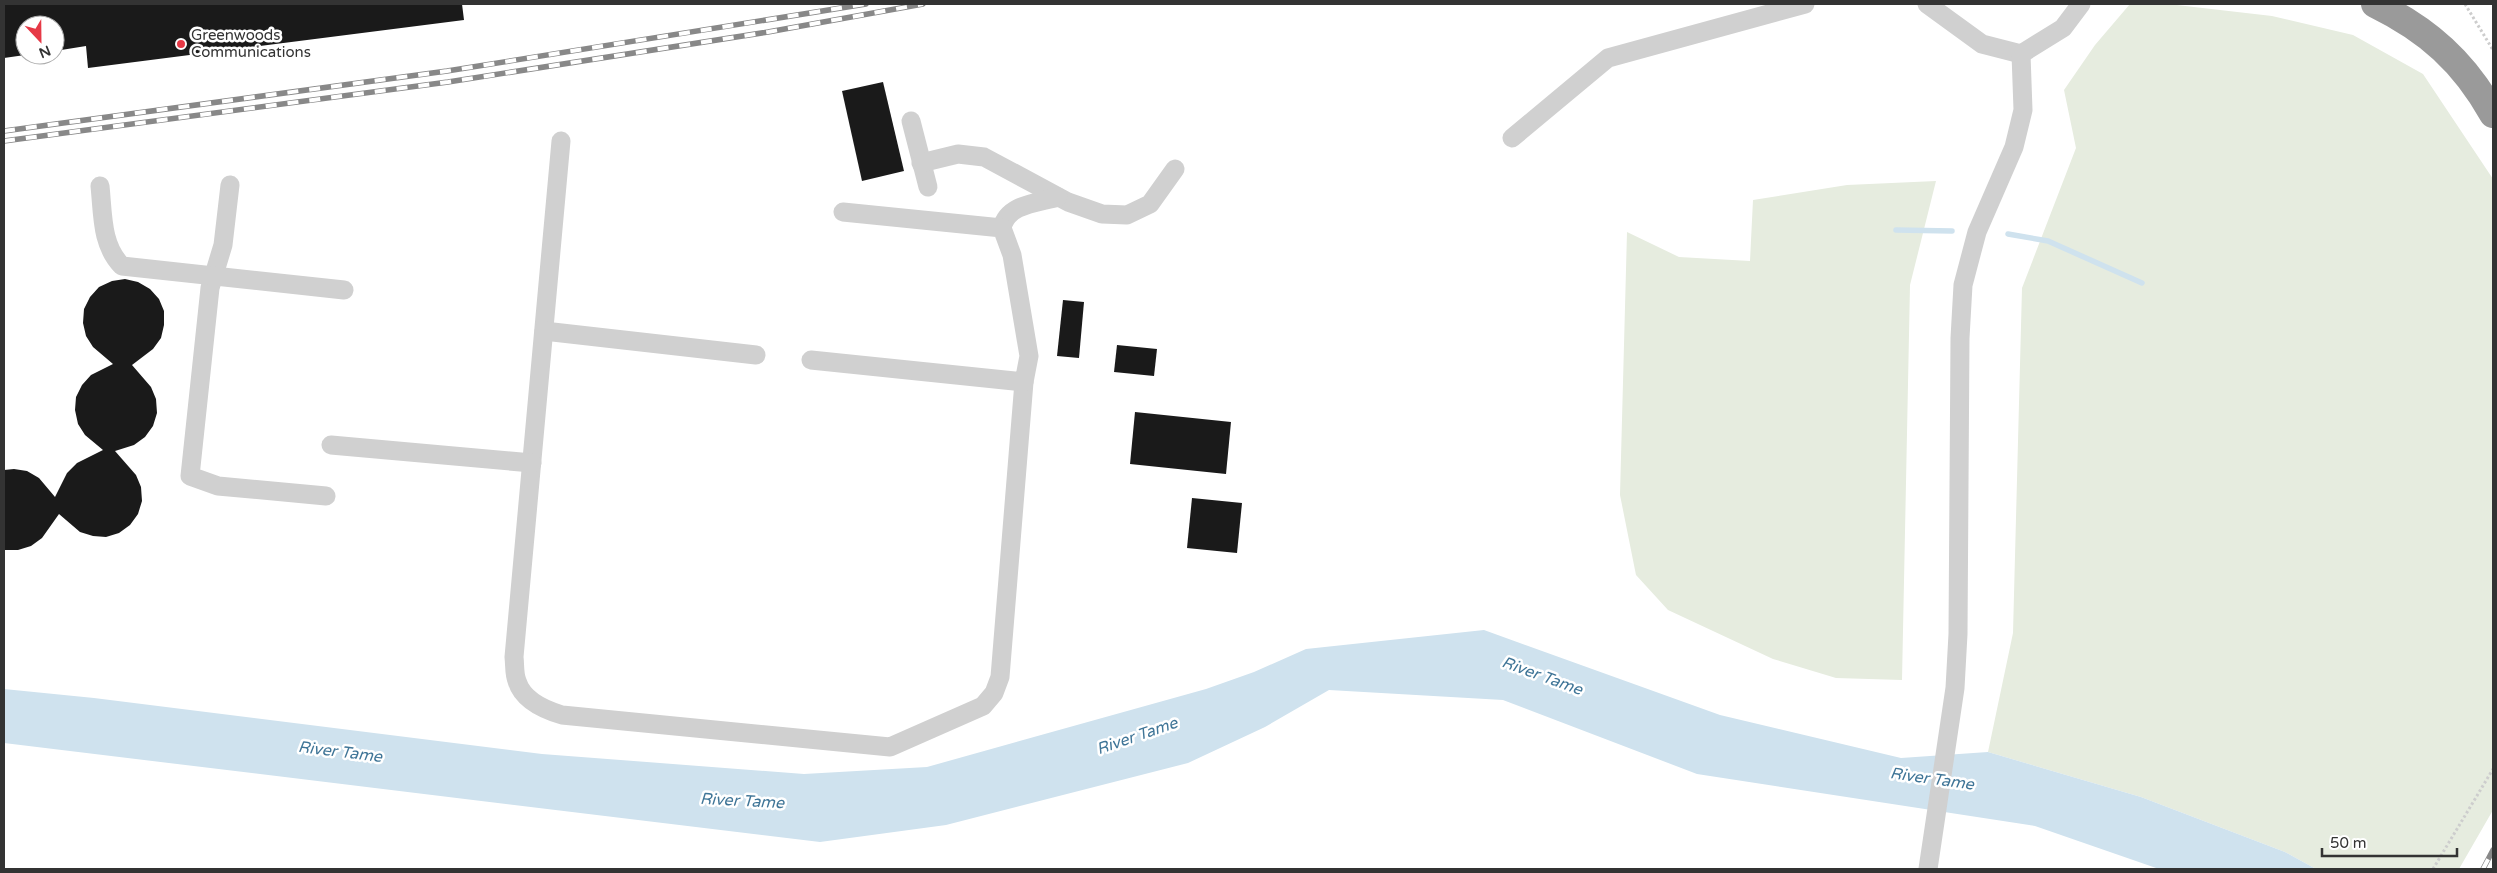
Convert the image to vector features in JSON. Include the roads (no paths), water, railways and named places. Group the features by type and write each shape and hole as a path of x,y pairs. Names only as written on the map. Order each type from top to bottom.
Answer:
{"highway":[{"path":"2375,4 2406,19 2434,39 2472,82 2493,114"}],"lane":[{"path":"1512,138 1608,58 1804,4"},
{"path":"1928,4 1982,44 2021,54 2063,28 2081,4"},
{"path":"2063,28 2066,4"},
{"path":"1928,869 1955,688 1958,634 1960,338 1963,285 1977,232 2014,146 2023,110 2021,54"},
{"path":"911,122 928,187"},
{"path":"561,141 514,657 517,681 525,693 542,710 562,715 890,747 983,706 994,693 1000,677 1024,382 1029,356 1012,255 1002,228 1004,219 1013,209 1058,197"},
{"path":"921,163 958,154 984,157 1058,197 1102,214 1127,215 1150,204 1175,169"},
{"path":"230,185 223,245 210,288 190,476 218,486 326,496"},
{"path":"100,186 106,242 113,257 122,266 344,290"},
{"path":"843,212 1002,228"},
{"path":"544,331 756,355"},
{"path":"811,360 1024,382"},
{"path":"331,445 532,463"}],"water":[{"name":"River Tame","path":"1484,630 1720,715 1901,758 1988,752 2141,797 2285,852 2316,869 2159,869 2035,826 1697,774 1503,700 1329,690 1265,727 1188,763 946,825 820,842 4,743 4,689 94,698 542,754 804,774 927,767 1206,689 1254,672 1306,649"}],"waterway":[{"path":"1896,230 1952,231"},
{"path":"2008,234 2048,241 2142,283"}],"railway":[{"path":"4,131 447,71 866,4"},
{"path":"4,141 448,82 768,32 923,4"},
{"path":"2483,869 2493,850"}],"place":[{"name":"Greenwoods Communications","path":"181,44"}]}
